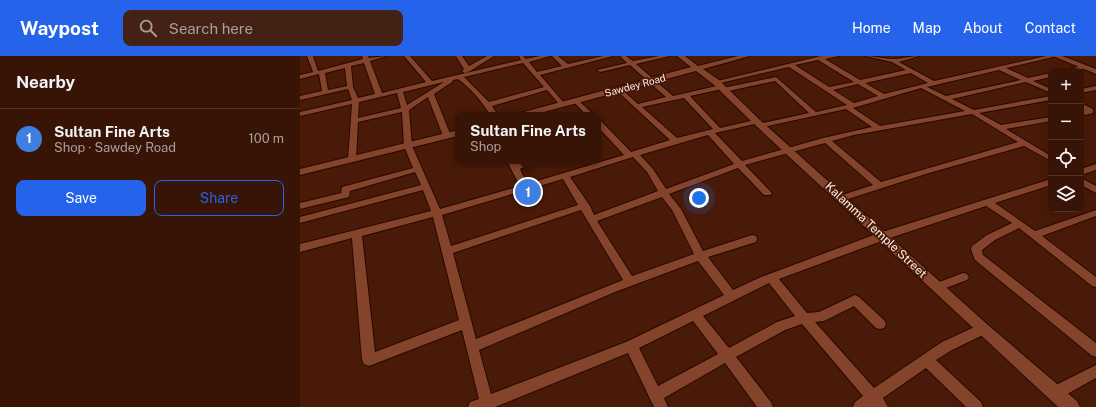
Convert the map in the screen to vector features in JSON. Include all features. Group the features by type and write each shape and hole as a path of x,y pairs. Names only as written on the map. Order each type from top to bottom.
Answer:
{"street":[{"path":"309,56 319,72 325,92"},
{"path":"300,77 348,66 366,58 384,56"},
{"path":"407,56 430,83"},
{"path":"459,56 468,70"},
{"path":"354,121 404,109 468,70 481,58 491,56"},
{"path":"300,114 458,76 522,58 546,56"},
{"path":"555,56 567,67"},
{"path":"536,74 610,56"},
{"path":"622,56 672,98"},
{"path":"600,70 667,56"},
{"name":"Kalamma Temple Street","path":"680,56 721,86 758,124 842,198 983,329 1071,407"},
{"name":"Sawdey Road","path":"534,112 732,58 747,56"},
{"path":"638,106 721,86 791,65 819,58 836,56"},
{"path":"868,56 894,61 933,83"},
{"path":"894,61 911,56"},
{"path":"300,248 437,213 565,176 675,140 714,131 814,114 850,106 933,83 1055,56 1096,71"},
{"path":"366,58 379,95"},
{"path":"522,58 562,104"},
{"path":"819,58 884,96"},
{"path":"1077,68 1096,62"},
{"path":"791,65 828,89 877,128"},
{"path":"348,66 350,88 356,101 352,159"},
{"path":"1000,68 1048,90"},
{"path":"828,89 912,71"},
{"path":"458,76 468,84 492,112"},
{"path":"945,98 1048,76"},
{"path":"721,86 776,79 814,114"},
{"path":"921,86 973,112 1048,157"},
{"path":"300,98 350,88"},
{"path":"487,105 548,88"},
{"path":"618,89 675,140"},
{"path":"1084,91 1095,89"},
{"path":"399,90 404,109 408,146 437,213 487,405"},
{"path":"430,93 447,136"},
{"path":"685,95 767,194"},
{"path":"592,219 665,194 741,164 826,140 877,128 1048,99"},
{"path":"576,101 587,112"},
{"path":"1084,107 1090,111 1084,113"},
{"path":"999,128 1048,120"},
{"path":"601,126 650,171 676,209 700,255 732,296"},
{"path":"601,134 606,132"},
{"path":"300,172 455,134"},
{"path":"826,140 880,186"},
{"path":"842,198 933,169 1025,143"},
{"path":"513,164 525,188"},
{"path":"1084,171 1096,167"},
{"path":"300,206 338,198 346,195 345,189 418,169"},
{"path":"565,176 630,282"},
{"path":"476,407 487,405 631,346 771,278 883,236 1048,183"},
{"path":"1084,183 1096,190"},
{"path":"300,220 425,187"},
{"path":"987,202 1020,224 1096,283"},
{"path":"447,251 584,206"},
{"path":"1034,235 1096,213"},
{"path":"1020,224 993,235 979,246 976,249 979,257 1096,351"},
{"path":"357,234 369,360 466,323"},
{"path":"472,347 579,300 700,255 752,239"},
{"path":"938,287 963,277"},
{"path":"771,278 877,402"},
{"path":"631,346 658,401 727,355 781,326 804,318 820,317 855,300 880,324"},
{"path":"695,314 766,407"},
{"path":"860,407 877,402 890,384 948,346 983,329"},
{"path":"927,360 976,407"},
{"path":"1055,393 1096,371"}],"place":[{"name":"Sultan Fine Arts","path":"528,192"}]}
